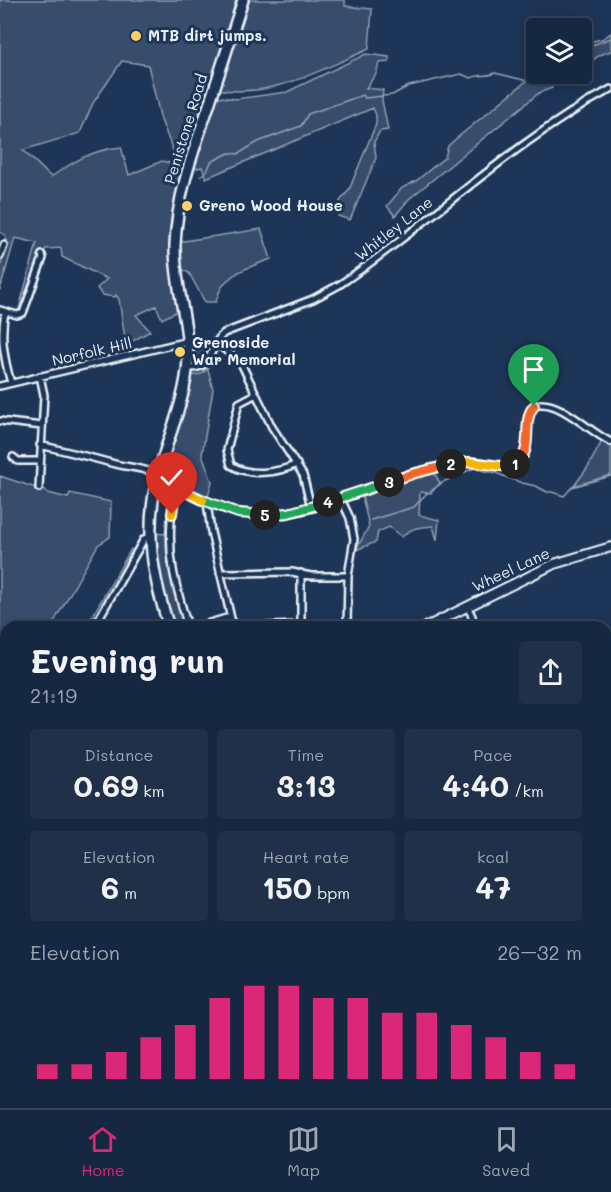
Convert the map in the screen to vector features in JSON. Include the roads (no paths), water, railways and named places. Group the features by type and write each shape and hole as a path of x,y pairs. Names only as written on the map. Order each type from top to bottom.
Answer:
{"highway":[{"name":"Penistone Road","path":"167,621 154,571 150,536 151,513 158,475 180,410 187,368 189,341 175,269 179,205 191,155 243,0"}],"street":[{"name":"Whitley Lane","path":"187,368 199,368 204,365 224,333 313,299 339,285 532,137 569,112 611,89"},
{"path":"0,256 4,245"},
{"path":"11,383 2,340 3,311 22,314 26,309 42,255"},
{"name":"Norfolk Hill","path":"0,386 189,341"},
{"path":"216,343 240,362 272,427 303,475 311,507"},
{"path":"0,369 7,369"},
{"path":"39,488 44,394 40,376"},
{"path":"256,394 239,403 226,450 231,465 237,469 270,472 281,471 297,464"},
{"path":"40,445 158,475 176,487 207,502 238,513 256,515 281,514 311,507 402,477 461,462 480,462 501,466 517,463 526,446 529,412 537,404 559,408 611,442"},
{"path":"0,421 42,426"},
{"path":"13,457 18,461 40,461"},
{"path":"176,487 170,555 172,573 186,621"},
{"path":"340,498 350,518 353,535 348,576 347,621"},
{"path":"207,502 209,524 231,621"},
{"path":"97,621 144,539 150,536"},
{"name":"Wheel Lane","path":"438,621 554,564 611,547"},
{"path":"220,573 286,572 311,576 348,576"},
{"path":"301,573 301,621"},
{"path":"467,606 472,621"},
{"path":"216,621 230,617"}],"waterway":[{"path":"592,45 611,38"},
{"path":"200,176 207,171 211,162 229,153 238,154 258,142 301,126 308,114 363,95 365,98 392,95 409,86 461,74 471,78 495,73 526,81"},
{"path":"371,520 414,507 425,495 445,481 474,468 493,472 564,496 572,487 611,476"}],"place":[{"name":"MTB dirt jumps.","path":"136,36"},
{"name":"Greno Wood House","path":"187,206"},
{"name":"Grenoside War Memorial","path":"180,352"}]}
